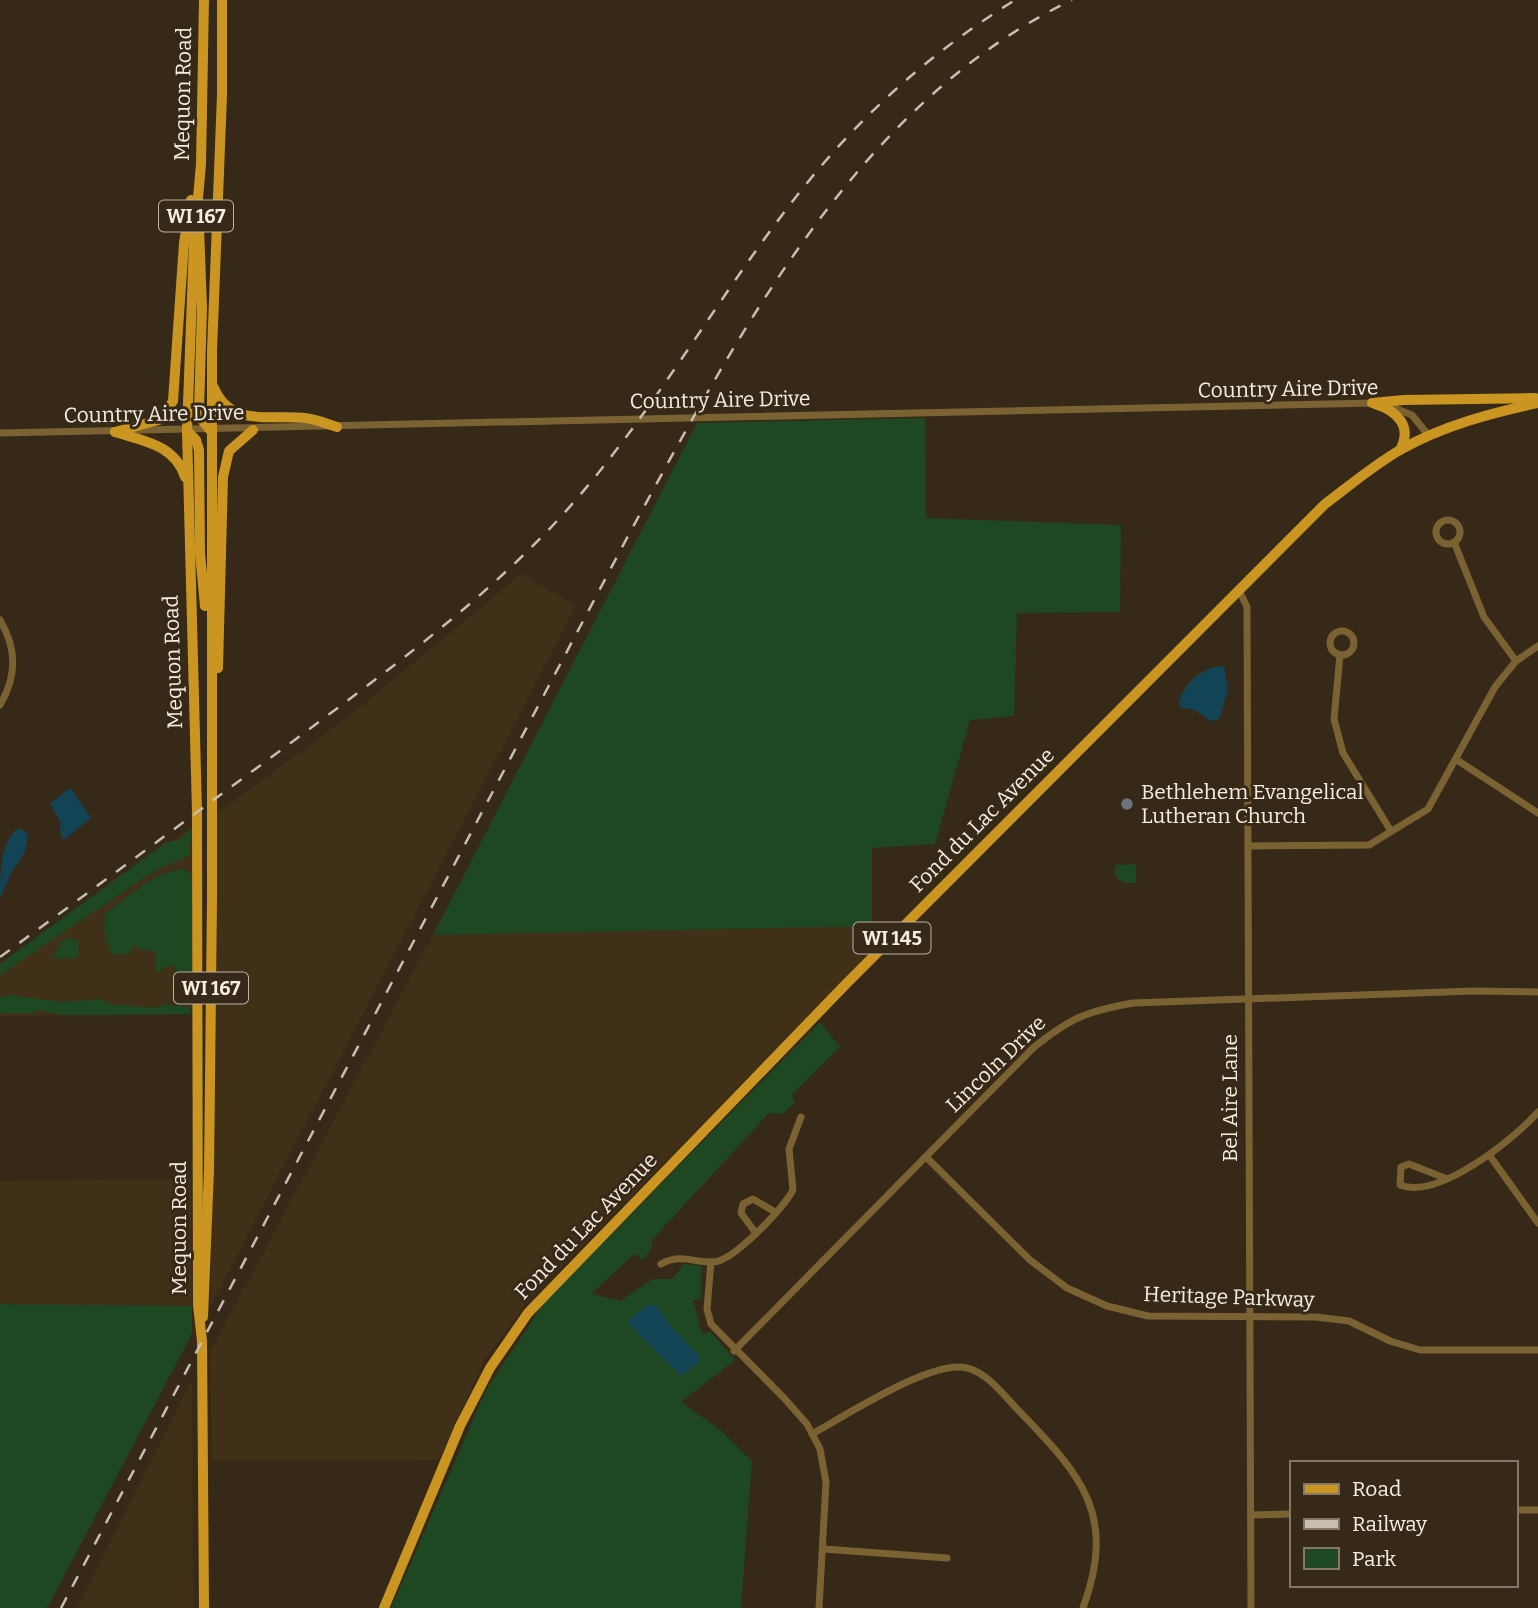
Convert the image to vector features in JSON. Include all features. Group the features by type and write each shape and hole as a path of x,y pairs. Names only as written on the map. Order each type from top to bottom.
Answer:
{"main road":[{"name":"Mequon Road","path":"204,0 201,171 196,211 187,431 197,812 198,1305 201,1323 204,1608"},
{"name":"Mequon Road","path":"201,1323 205,1305 208,1183 211,431 222,95 222,0"},
{"path":"115,432 162,419 173,401 184,243 192,192 201,171"},
{"path":"196,211 201,241 199,410 202,420 211,431"},
{"path":"212,384 221,402 235,413 247,417 306,418 337,427"},
{"path":"1372,403 1402,400 1538,400"},
{"name":"Fond du Lac Avenue","path":"384,1608 460,1426 490,1367 528,1313 866,964 1325,504 1400,450 1429,436 1538,400"},
{"path":"1372,403 1397,413 1402,419 1405,435 1400,450"},
{"path":"212,687 218,667 222,620 222,499 225,461 236,442 253,430"},
{"path":"187,431 196,440 199,450 200,553 212,654"},
{"path":"115,432 162,447 171,453 182,469 189,489"}],"street":[{"name":"Country Aire Drive","path":"0,433 211,431 1372,403 1404,410 1417,419 1429,436"},
{"path":"1454,542 1484,617 1516,661"},
{"name":"Bel Aire Lane","path":"1239,590 1247,607 1246,999 1251,1608"},
{"path":"0,620 10,638 14,659 11,686 0,705"},
{"path":"1248,846 1368,845 1428,809 1457,760 1477,717 1516,661 1538,646"},
{"path":"1340,654 1334,719 1343,753 1391,831"},
{"path":"1457,760 1538,813"},
{"name":"Lincoln Drive","path":"734,1351 1033,1048 1063,1024 1093,1010 1133,1003 1473,991 1538,992"},
{"path":"1445,1178 1409,1164 1401,1167 1399,1185 1409,1188 1427,1186 1445,1178 1490,1156 1518,1135 1538,1112"},
{"path":"661,1264 676,1257 711,1262 727,1259 775,1212 793,1190 789,1149 801,1117"},
{"path":"1490,1156 1538,1223"},
{"name":"Heritage Parkway","path":"926,1157 1030,1260 1067,1288 1107,1306 1148,1316 1316,1317 1349,1321 1390,1341 1420,1350 1538,1350"},
{"path":"755,1232 741,1213 743,1204 753,1199 775,1212"},
{"path":"711,1262 708,1317 715,1331 784,1398 812,1434 820,1449 826,1482 819,1608"},
{"path":"812,1434 908,1382 943,1367 968,1367 992,1384 1061,1456 1084,1485 1095,1526 1096,1566 1083,1608"},
{"path":"1517,1510 1538,1510"},
{"path":"1251,1515 1290,1514"},
{"path":"824,1549 947,1558"}],"shaded area":[{"path":"522,573 576,606 211,1305 209,819 353,713"},
{"path":"192,827 191,1014 0,1016 0,971"},
{"path":"898,925 528,1301 485,1359 439,1460 212,1461 210,1352 433,935"},
{"path":"191,1179 192,1306 0,1304 0,1181"},
{"path":"192,1379 193,1608 77,1608"}],"green space":[{"path":"925,418 926,518 1121,525 1120,612 1017,613 1014,716 970,720 935,844 872,848 872,926 433,935 697,423"},
{"path":"192,827 189,856 156,870 0,975 0,964 165,843 181,839"},
{"path":"1136,864 1136,883 1124,883 1115,876 1115,865"},
{"path":"187,870 192,875 192,986 187,990 176,985 176,966 162,967 161,972 156,972 156,953 133,946 129,954 111,954 104,930 105,914 134,892 165,873"},
{"path":"69,937 79,942 77,958 53,959 60,942"},
{"path":"11,995 61,1002 101,999 109,1004 157,1008 164,1004 190,1007 191,1014 64,1015 38,1010 33,1013 0,1013 0,997"},
{"path":"820,1022 840,1047 792,1094 795,1102 783,1114 769,1113 651,1241 653,1246 643,1260 634,1254 591,1294 620,1301 653,1279 672,1279 684,1264 701,1266 701,1299 693,1300 702,1334 710,1331 735,1360 681,1402 719,1429 752,1461 741,1608 391,1608 486,1390 544,1303"},
{"path":"0,1304 192,1306 192,1334 47,1608 0,1608"}],"water":[{"path":"1224,666 1228,690 1219,719 1210,721 1195,710 1179,707 1183,692 1194,678 1209,669"},
{"path":"68,789 72,790 91,818 65,839 61,838 60,821 50,804"},
{"path":"20,828 28,834 25,852 11,873 0,898 5,848 13,832"},
{"path":"656,1305 671,1326 700,1357 699,1362 681,1376 627,1322 646,1306"}],"railway":[{"path":"0,957 398,662 463,609 526,552 593,480 627,436 754,253 822,165 866,118 912,75 1015,0"},
{"path":"61,1608 628,536 760,305 811,231 866,162 927,99 996,44 1072,0"}],"place":[{"name":"Bethlehem Evangelical Lutheran Church","path":"1127,804"}]}
